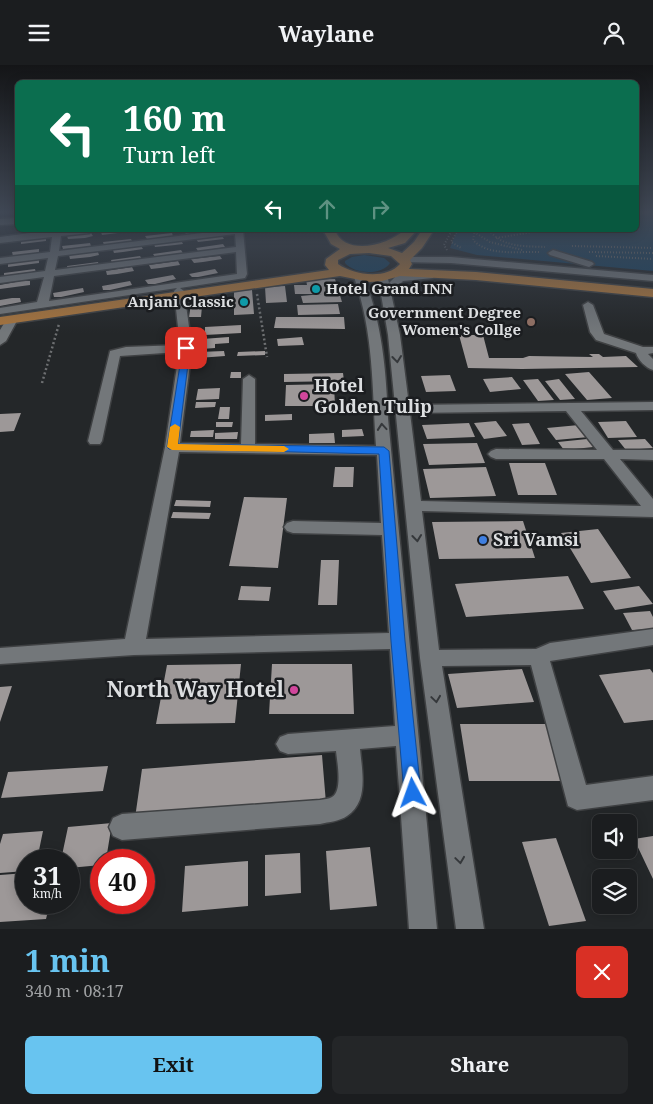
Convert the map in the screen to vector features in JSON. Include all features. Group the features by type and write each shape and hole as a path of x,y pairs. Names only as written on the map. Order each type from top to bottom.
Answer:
{"main road":[{"path":"327,252 335,266"},
{"path":"335,266 336,255 345,252"},
{"path":"390,252 397,270"},
{"path":"397,270 412,252"},
{"path":"4,319 180,293 256,284 335,266"},
{"path":"4,319 62,312 335,266 359,277 397,270 653,286"},
{"path":"397,270 653,293"}],"street":[{"path":"0,261 74,252"},
{"path":"0,281 216,252"},
{"path":"0,311 236,277 242,273 241,252"},
{"path":"557,252 589,264"},
{"path":"42,305 54,255"},
{"path":"397,270 452,260 653,278"},
{"path":"397,270 400,278 416,276 476,276"},
{"path":"397,270 394,335 430,658 470,929"},
{"path":"359,277 368,301 376,332 380,362 384,451 398,641 408,735 423,929"},
{"path":"134,647 172,447 186,348 180,293"},
{"path":"588,305 596,332 600,337 648,351"},
{"path":"0,341 4,319"},
{"path":"95,441 114,354 126,351 186,348"},
{"path":"648,351 642,355 653,366"},
{"path":"248,448 249,379"},
{"path":"403,409 653,406"},
{"path":"570,407 653,511"},
{"path":"172,447 384,451"},
{"path":"496,454 653,455"},
{"path":"414,506 653,511"},
{"path":"293,527 391,529"},
{"path":"430,658 539,657 550,651 653,637"},
{"path":"0,656 134,647 398,641"},
{"path":"539,657 577,798 653,788"},
{"path":"288,744 408,735"},
{"path":"122,827 320,812 338,808 348,799 351,779 347,740"}],"path":[{"path":"256,284 267,357"},
{"path":"42,383 62,312"}],"shaded area":[{"path":"467,252 653,252 653,271 477,255"},
{"path":"364,255 384,258 390,263 381,270 368,272 349,267 345,263 345,261 352,257"}],"building":[{"path":"12,252 38,252 35,254 13,256"},
{"path":"98,252 99,255 70,259 69,255"},
{"path":"165,252 183,253 155,257 153,254"},
{"path":"140,256 142,259 112,263 111,260"},
{"path":"220,256 222,259 194,263 191,259"},
{"path":"39,259 39,263 8,267 8,263"},
{"path":"178,261 180,265 160,268 151,269 149,265"},
{"path":"98,262 99,265 68,270 67,266"},
{"path":"132,267 134,271 117,274 107,275 106,271"},
{"path":"35,269 36,273 4,277 4,273"},
{"path":"215,269 218,273 198,277 192,277 189,274"},
{"path":"173,275 176,279 155,284 148,284 145,280"},
{"name":"Hotel Grand INN","path":"335,279 342,302 303,303 301,296 322,294 295,294 294,285 307,285 306,280"},
{"path":"30,281 30,285 0,289 0,285"},
{"path":"130,281 132,285 103,290 102,286"},
{"path":"285,286 287,302 266,303 265,287"},
{"path":"83,288 84,292 61,297 54,297 53,293"},
{"name":"Anjani Classic","path":"252,290 254,314 234,315 234,291"},
{"path":"203,296 201,317 189,317 192,297"},
{"path":"20,298 21,302 0,306 0,300"},
{"path":"338,304 340,314 298,315 297,305"},
{"path":"276,317 344,317 345,329 274,328"},
{"path":"241,325 241,333 205,335 205,327"},
{"path":"459,335 483,335 489,358 523,358 529,356 593,357 589,354 599,354 603,357 626,356 638,367 468,368"},
{"path":"229,337 229,343 215,344 215,348 202,349 202,339"},
{"path":"302,337 304,345 278,346 277,339"},
{"path":"224,351 225,356 198,358 199,352"},
{"path":"265,351 265,355 237,356 238,352"},
{"path":"231,372 241,372 241,378 230,378"},
{"path":"589,372 612,398 587,400 565,374"},
{"path":"343,373 344,381 284,382 284,374"},
{"path":"450,375 456,391 426,392 421,376"},
{"path":"512,377 521,389 490,392 483,379"},
{"path":"538,379 554,400 538,401 523,380"},
{"path":"559,379 575,399 560,400 545,381"},
{"path":"334,384 335,406 285,406 286,385"},
{"path":"220,388 219,399 196,400 198,389"},
{"path":"196,402 216,402 215,407 195,408"},
{"path":"220,407 230,407 229,419 218,419"},
{"path":"21,413 14,431 0,432 0,414"},
{"path":"292,414 292,420 265,421 265,415"},
{"path":"496,421 507,436 484,439 474,423"},
{"path":"626,421 637,437 608,438 598,422"},
{"path":"216,422 233,422 232,427 216,427"},
{"path":"469,423 475,437 427,439 422,425"},
{"path":"529,423 540,444 522,445 512,424"},
{"path":"579,425 589,437 556,440 547,428"},
{"path":"362,429 364,436 342,437 342,430"},
{"path":"214,430 213,437 190,437 191,431"},
{"path":"238,432 237,439 215,439 215,433"},
{"path":"334,433 335,443 309,443 309,434"},
{"path":"587,439 594,447 564,450 558,442"},
{"path":"645,439 653,448 626,450 618,440"},
{"path":"477,443 485,463 429,465 423,444"},
{"path":"509,463 545,463 557,495 518,495"},
{"path":"335,467 354,467 353,487 333,487"},
{"path":"486,467 496,496 430,498 423,469"},
{"path":"244,497 287,498 278,568 229,566"},
{"path":"176,500 211,501 210,507 174,506"},
{"path":"173,512 211,513 209,519 171,518"},
{"name":"Sri Vamsi","path":"523,521 535,558 439,559 432,522"},
{"path":"598,529 631,578 591,583 561,533"},
{"path":"321,560 339,560 337,605 318,605"},
{"path":"568,576 584,609 466,617 455,584"},
{"path":"241,586 271,587 269,601 238,600"},
{"path":"639,586 653,604 615,610 603,591"},
{"path":"650,611 653,617 653,629 632,630 623,613"},
{"path":"241,664 235,723 156,724 167,665"},
{"path":"272,664 352,664 354,714 269,714"},
{"path":"522,669 534,702 457,708 448,674"},
{"path":"650,669 653,673 653,720 624,723 599,675"},
{"path":"12,686 0,722 0,687"},
{"path":"460,724 547,724 562,781 469,781"},
{"path":"322,755 326,803 135,818 142,769"},
{"path":"108,766 103,791 1,798 8,772"},
{"path":"112,823 108,849 90,849 90,866 80,867 80,849 63,849 68,827"},
{"path":"43,831 39,849 15,849 15,872 0,873 0,844 3,834"},
{"path":"653,836 653,879 637,845 637,839"},
{"path":"556,838 586,921 549,926 522,842"},
{"path":"370,847 377,906 330,910 326,851"},
{"path":"300,853 301,893 265,896 265,855"},
{"path":"248,861 248,906 182,912 185,866"},
{"path":"15,874 15,914 47,914 46,919 0,922 0,875"}],"slow traffic":[{"path":"175,427 172,447 284,449"}],"place":[{"name":"Hotel Grand INN","path":"316,289"},
{"name":"Anjani Classic","path":"244,302"},
{"name":"Government Degree Women's Collge","path":"531,322"},
{"name":"Hotel Golden Tulip","path":"304,396"},
{"name":"Sri Vamsi","path":"483,540"},
{"name":"North Way Hotel","path":"294,690"}],"route":[{"path":"186,348 172,447 384,451 396,587 398,641 413,793"}]}
